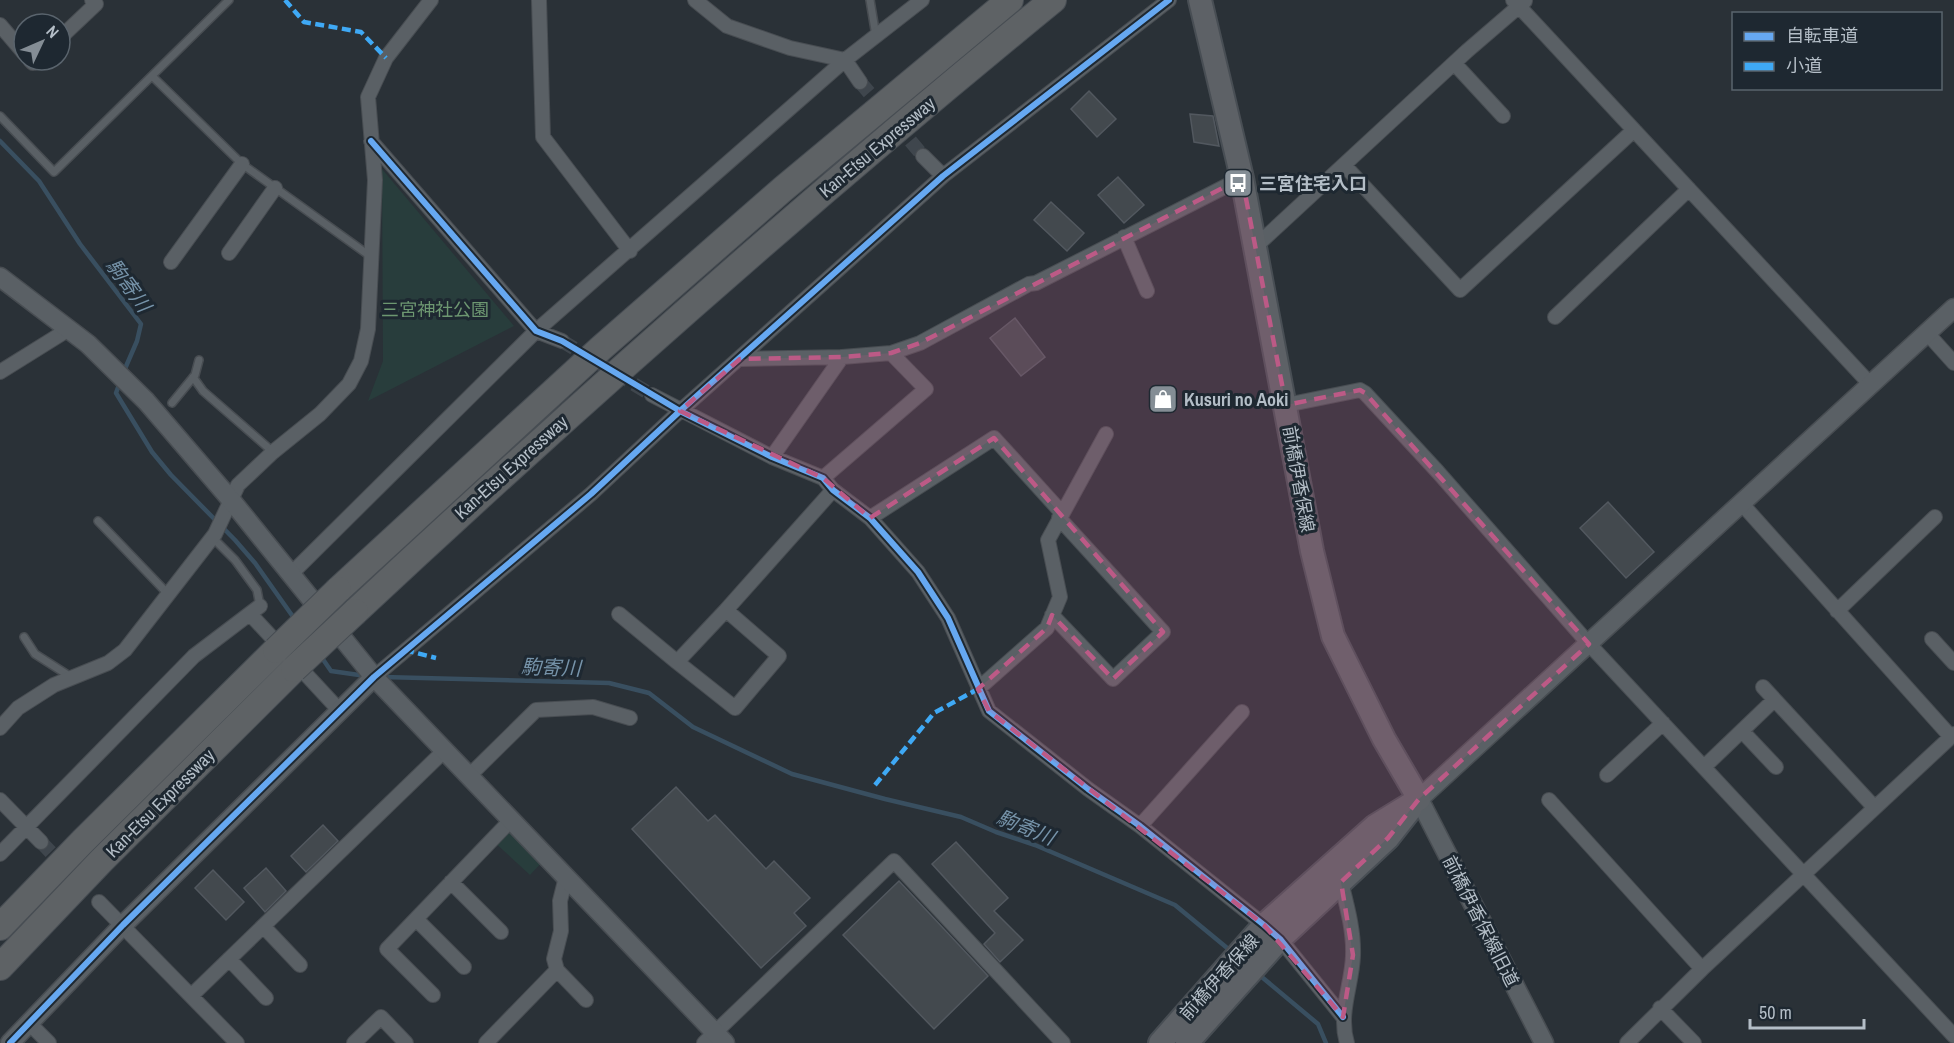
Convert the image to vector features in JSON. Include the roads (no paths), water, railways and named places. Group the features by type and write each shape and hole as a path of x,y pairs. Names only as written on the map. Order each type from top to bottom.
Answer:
{"highway":[{"name":"Kan-Etsu Expressway","path":"0,927 83,841 338,590 617,334 783,189 1010,0"},
{"name":"Kan-Etsu Expressway","path":"0,967 102,861 294,669 507,470 803,210 1053,0"}],"main road":[{"name":"前橋伊香保線","path":"1200,0 1242,178 1312,551 1333,636 1384,740 1419,799"},
{"name":"前橋伊香保線","path":"1272,932 1341,882 1388,838 1419,799"},
{"name":"前橋伊香保線","path":"1160,1043 1234,974 1375,826 1419,799"},
{"name":"前橋伊香保線","path":"1187,1043 1234,974"}],"street":[{"path":"72,27 96,4 92,0"},
{"path":"0,728 18,708 54,685 108,663 125,650 213,536 238,485 273,452 320,414 350,384 361,362 368,329 375,180 368,97 386,58 431,0"},
{"path":"539,0 543,137 630,251"},
{"path":"695,0 727,26 790,48 845,60 860,82"},
{"path":"291,574 536,331 630,251 845,60 922,0"},
{"path":"10,1043 123,925 374,677 591,494 680,411 943,176 1169,0"},
{"path":"1255,247 1520,2 1634,130 1872,385"},
{"path":"0,25 12,39"},
{"path":"1454,63 1503,116"},
{"path":"1344,165 1460,290 1634,130"},
{"path":"371,141 536,331 562,341"},
{"path":"923,156 943,176"},
{"path":"171,262 242,164"},
{"path":"740,359 843,357 891,353 920,343 1029,284 1036,283 1242,178"},
{"path":"229,253 275,188"},
{"path":"1555,317 1689,189"},
{"path":"1124,237 1147,291"},
{"path":"0,277 88,344 146,401 229,507 291,574 374,677 566,877 715,1040 894,861 1063,1043"},
{"path":"1419,799 1954,308"},
{"path":"0,372 69,329"},
{"path":"1927,333 1954,363"},
{"path":"823,478 926,389 891,353"},
{"path":"772,457 843,357"},
{"path":"1286,405 1360,390 1365,393 1438,472 1589,644 1954,1036"},
{"path":"652,394 680,411 772,457 823,478 833,490 870,518 918,572 948,618 988,711 1088,789 1140,826 1272,932 1343,1017"},
{"path":"978,689 1047,628 1060,597 1048,540 1106,434"},
{"path":"870,518 994,438 1163,632 1113,679 1052,615"},
{"path":"677,662 833,490"},
{"path":"1627,1043 1660,1008 1953,735 1742,504"},
{"path":"1838,611 1935,517"},
{"path":"0,854 194,656 255,610 340,711"},
{"path":"619,614 735,708 779,656 726,610"},
{"path":"1932,639 1954,663"},
{"path":"1763,687 1874,807"},
{"path":"1704,767 1774,700"},
{"path":"469,776 536,710 593,707 630,718"},
{"path":"1140,826 1242,712"},
{"path":"1607,775 1663,723"},
{"path":"1742,731 1776,767"},
{"path":"191,996 445,750"},
{"name":"前橋伊香保線旧道","path":"1419,799 1544,1043"},
{"path":"0,800 40,842"},
{"path":"1549,800 1702,969"},
{"path":"433,994 387,949 511,820"},
{"path":"566,877 560,901 561,931 554,959 557,970 586,1000"},
{"path":"451,882 501,932"},
{"path":"1341,882 1350,918 1353,955 1343,1017 1347,1043"},
{"path":"99,902 237,1043"},
{"path":"416,919 464,967"},
{"path":"263,926 300,965"},
{"path":"230,959 266,998"},
{"path":"486,1043 557,970"},
{"path":"1660,1008 1694,1043"},
{"path":"354,1043 381,1017 406,1043"},
{"path":"29,1023 49,1043"}],"lane":[{"path":"0,116 54,172 229,0"},
{"path":"870,0 876,37"},
{"path":"152,76 242,164 370,256"},
{"path":"172,404 193,377 199,360"},
{"path":"193,377 203,391 273,452"},
{"path":"98,521 168,594"},
{"path":"213,536 235,560 257,590 255,610"},
{"path":"24,637 35,654 72,678"}],"waterway":[{"name":"駒寄川","path":"0,141 39,181 80,244 141,324 137,341 124,371"},
{"name":"駒寄川","path":"120,382 116,393 152,452 255,563 296,621"},
{"name":"駒寄川","path":"320,655 331,671 366,676"},
{"name":"駒寄川","path":"383,677 609,683 649,693 693,727 792,774 961,817 1035,845 1175,905 1232,952"},
{"name":"駒寄川","path":"1257,973 1318,1024 1326,1043"}],"tunnel":[{"path":"860,82 884,110"},
{"path":"897,125 923,156"},
{"path":"562,341 652,395"},
{"path":"41,842 64,866"}],"place":[{"name":"三宮住宅入口","path":"1238,183"},
{"name":"Kusuri no Aoki","path":"1163,399"}],"park label":[{"name":"三宮神社公園","path":"435,309"}]}
